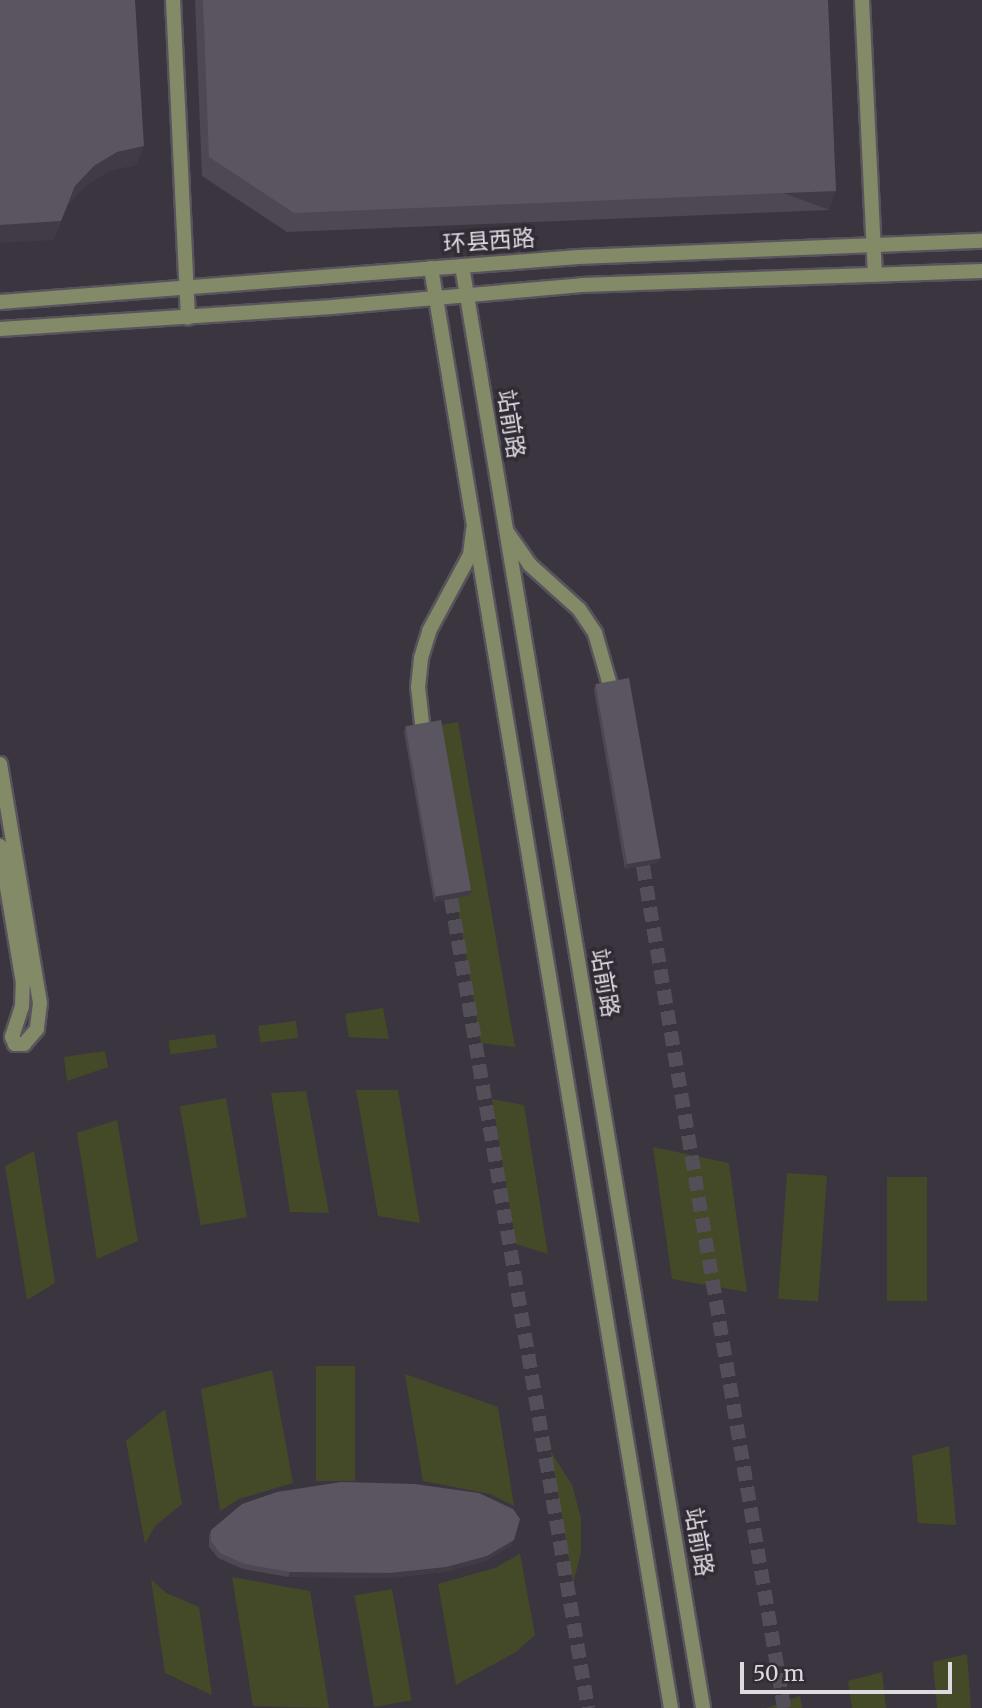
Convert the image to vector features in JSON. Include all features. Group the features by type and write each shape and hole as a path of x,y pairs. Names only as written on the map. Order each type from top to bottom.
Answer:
{"street":[{"path":"173,0 188,318"},
{"path":"862,0 875,275"},
{"name":"环县西路","path":"0,302 462,266 982,240"},
{"name":"站前路","path":"462,266 704,1708"},
{"path":"431,268 671,1708"},
{"path":"0,329 467,297 582,285 982,271"},
{"path":"426,755 418,687 421,658 429,631 470,555 473,528"},
{"path":"505,528 529,564 579,609 595,633 617,715"},
{"path":"0,764 40,1003 37,1029 24,1044 15,1044 12,1037 22,1007 23,983 0,846"}],"green space":[{"path":"458,722 515,1047 481,1043 456,898 470,894 439,725"},
{"path":"383,1008 389,1039 349,1037 345,1014"},
{"path":"296,1021 298,1038 260,1043 258,1026"},
{"path":"215,1034 217,1048 170,1054 168,1041"},
{"path":"105,1051 108,1067 67,1081 64,1057"},
{"path":"356,1090 398,1090 420,1223 378,1216"},
{"path":"306,1091 329,1213 290,1212 271,1093"},
{"path":"226,1098 247,1217 201,1225 180,1106"},
{"path":"492,1099 524,1105 548,1254 516,1244"},
{"path":"117,1120 138,1241 97,1259 77,1133"},
{"path":"653,1147 729,1163 747,1292 672,1279"},
{"path":"34,1151 55,1283 27,1300 5,1166"},
{"path":"787,1173 827,1176 818,1301 778,1299"},
{"path":"887,1177 927,1177 927,1301 887,1301"},
{"path":"316,1366 355,1366 355,1481 316,1481"},
{"path":"272,1370 293,1483 239,1499 220,1511 201,1389"},
{"path":"405,1374 498,1407 514,1506 490,1494 423,1481"},
{"path":"165,1409 182,1504 155,1526 145,1544 126,1441"},
{"path":"949,1446 956,1525 918,1523 912,1456"},
{"path":"551,1452 572,1485 581,1518 581,1553 573,1583"},
{"path":"520,1554 535,1635 516,1652 456,1685 438,1584 495,1568"},
{"path":"232,1577 310,1591 329,1708 253,1706"},
{"path":"151,1579 166,1593 199,1607 212,1695 165,1673"},
{"path":"392,1589 412,1700 374,1707 355,1596"},
{"path":"967,1654 971,1708 937,1708 933,1662"},
{"path":"882,1672 886,1708 852,1708 848,1681"},
{"path":"800,1696 802,1708 766,1708"}],"building":[{"path":"0,0 135,0 144,146 117,152 94,166 75,186 61,221 0,225"},
{"path":"203,0 828,0 836,191 294,213 209,157"},
{"path":"629,678 661,858 627,864 596,684"},
{"path":"441,720 471,890 436,897 406,726"},
{"path":"341,1482 415,1484 479,1493 513,1509 520,1519 514,1540 487,1556 446,1567 390,1573 290,1572 245,1564 220,1553 211,1541 211,1530 242,1504 277,1492"}],"tunnel":[{"path":"643,866 784,1708"},
{"path":"451,899 588,1708"}]}
